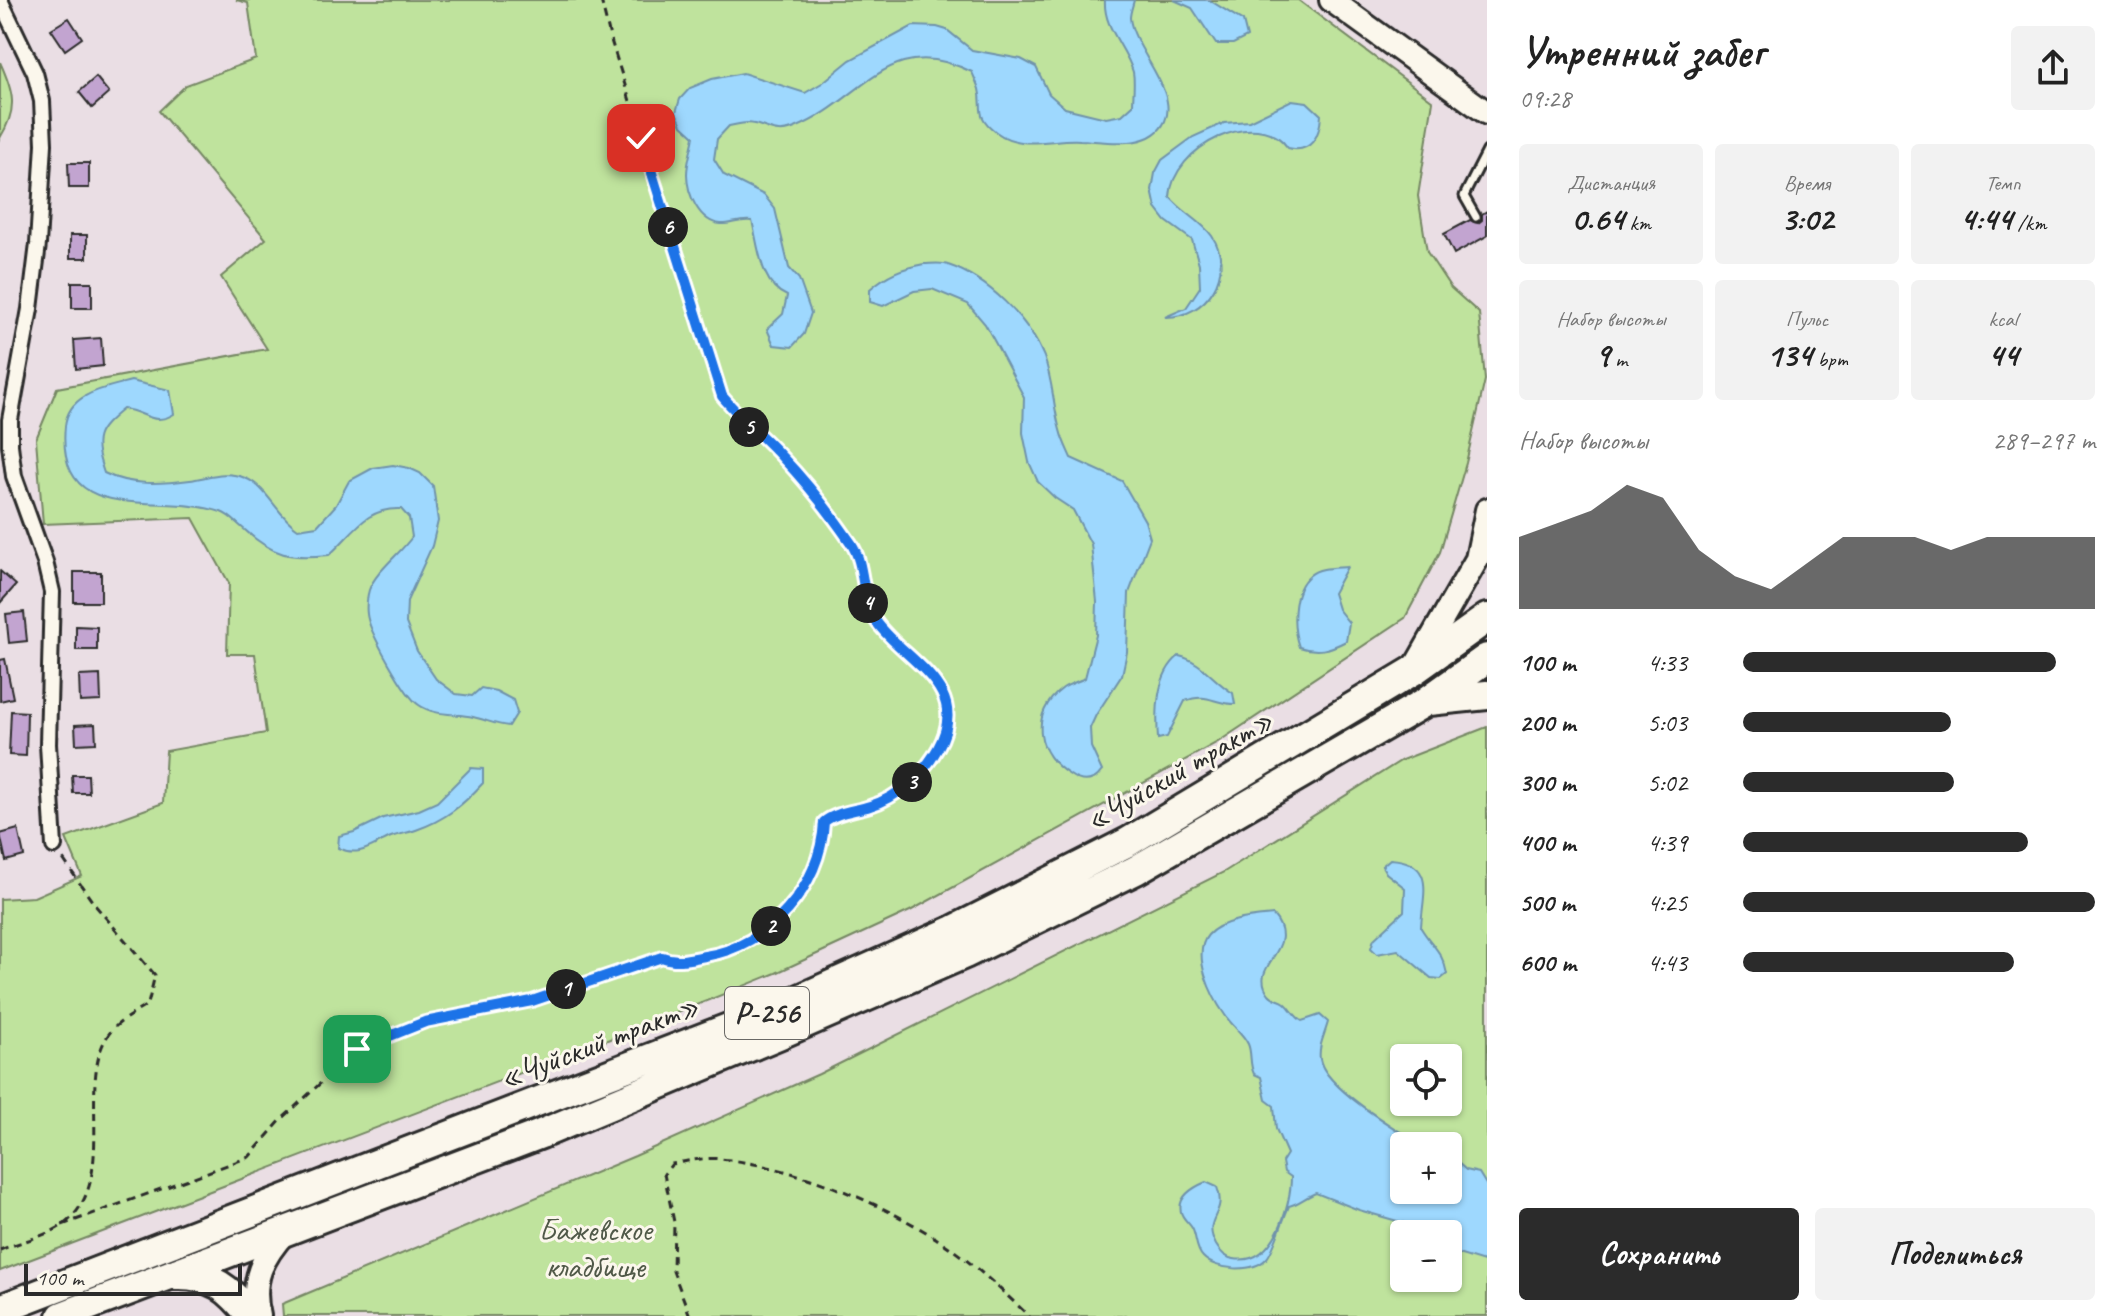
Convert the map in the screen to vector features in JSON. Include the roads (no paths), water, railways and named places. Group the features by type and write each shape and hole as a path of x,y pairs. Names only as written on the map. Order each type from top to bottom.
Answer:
{"highway":[{"name":"«Чуйский тракт»","path":"0,1309 761,1016 954,930 1128,842 1413,671 1487,618"},
{"name":"«Чуйский тракт»","path":"62,1316 541,1134 965,954 1136,870 1427,701 1487,658"},
{"path":"1427,701 1487,695"},
{"path":"164,1277 192,1275 216,1281 235,1295 251,1316"}],"street":[{"path":"0,0 35,73 42,101 44,144 38,244 10,420 10,445 14,476 45,562 52,592 48,744 54,846"},
{"path":"1331,0 1487,113"},
{"path":"1413,671 1477,559 1487,510"},
{"path":"259,1316 256,1287 259,1268 270,1248 287,1230"}],"lane":[{"path":"1476,217 1464,196 1487,151"}],"water":[{"path":"1105,0 1134,0 1130,18 1133,30 1166,97 1168,109 1165,121 1149,137 1127,142 1026,142 1006,138 989,126 982,116 979,89 972,72 943,61 918,59 897,64 878,74 819,116 795,128 775,131 747,123 729,126 717,139 714,159 724,175 764,195 775,209 789,268 799,279 811,313 804,334 792,347 774,345 767,329 783,314 787,296 778,291 766,274 752,221 713,222 701,213 689,190 687,169 694,136 682,125 676,112 680,99 690,88 712,79 743,73 805,93 850,60 913,26 937,27 947,30 972,50 1021,59 1036,67 1049,94 1065,108 1106,118 1122,115 1133,105 1134,76 1111,28"},
{"path":"1174,0 1209,0 1243,21 1247,37 1233,44 1216,44 1192,8"},
{"path":"1292,100 1307,102 1321,115 1319,130 1308,146 1288,148 1274,135 1257,130 1238,131 1218,137 1200,148 1185,162 1174,179 1170,197 1212,236 1221,264 1219,278 1205,301 1193,310 1165,317 1186,308 1200,287 1199,264 1192,240 1166,221 1156,208 1152,190 1155,173 1162,160 1193,137 1224,123 1249,121"},
{"path":"924,264 945,264 963,271 992,290 1017,315 1044,357 1061,433 1071,458 1122,481 1145,521 1150,538 1129,593 1127,652 1122,675 1090,728 1091,747 1102,771 1090,780 1075,778 1050,757 1044,746 1041,722 1052,698 1063,688 1085,678 1096,635 1097,602 1091,544 1073,510 1038,482 1029,462 1023,433 1024,397 985,324 968,304 932,289 914,291 883,306 870,302 870,289 883,279"},
{"path":"131,381 170,390 174,414 154,419 123,409 107,424 98,436 98,451 104,473 114,477 157,483 218,475 238,476 260,488 298,529 317,526 336,505 349,481 373,468 393,465 420,473 433,486 438,521 432,546 407,601 406,623 417,651 436,679 456,694 472,696 481,688 496,691 513,700 517,713 509,726 425,709 406,690 380,648 369,622 367,599 377,576 412,537 409,518 401,509 378,512 369,517 329,555 293,556 255,539 221,512 116,500 94,493 77,480 66,459 65,426 68,415 80,399 89,394"},
{"path":"1347,567 1333,593 1338,609 1349,623 1346,641 1323,650 1299,647 1295,610 1299,590 1310,575 1318,571"},
{"path":"1179,656 1194,662 1233,693 1235,704 1205,698 1185,701 1167,737 1158,739 1159,694 1166,673"},
{"path":"471,768 483,769 483,783 445,817 366,849 353,852 338,848 339,836 383,818 419,810 437,802"},
{"path":"1390,859 1405,862 1421,874 1424,893 1421,928 1443,960 1447,974 1441,979 1431,978 1398,950 1377,954 1371,948 1374,939 1404,911 1405,888 1382,866"},
{"path":"1273,915 1282,938 1264,974 1264,984 1269,994 1285,1003 1302,1021 1320,1015 1328,1022 1320,1049 1325,1070 1348,1095 1400,1132 1390,1132 1390,1204 1462,1204 1462,1166 1479,1173 1487,1186 1487,1263 1462,1255 1462,1220 1394,1220 1316,1193 1289,1206 1273,1248 1261,1263 1244,1268 1226,1267 1209,1262 1200,1254 1194,1232 1180,1206 1184,1197 1196,1187 1206,1182 1217,1187 1220,1197 1211,1228 1212,1236 1221,1252 1234,1259 1248,1259 1270,1244 1284,1218 1290,1189 1291,1177 1284,1172 1282,1162 1287,1154 1276,1129 1274,1106 1266,1100 1261,1077 1254,1074 1246,1040 1214,998 1202,964 1203,943 1208,935 1221,925"}],"park label":[{"name":"Бажевское кладбище","path":"595,1248"}]}
